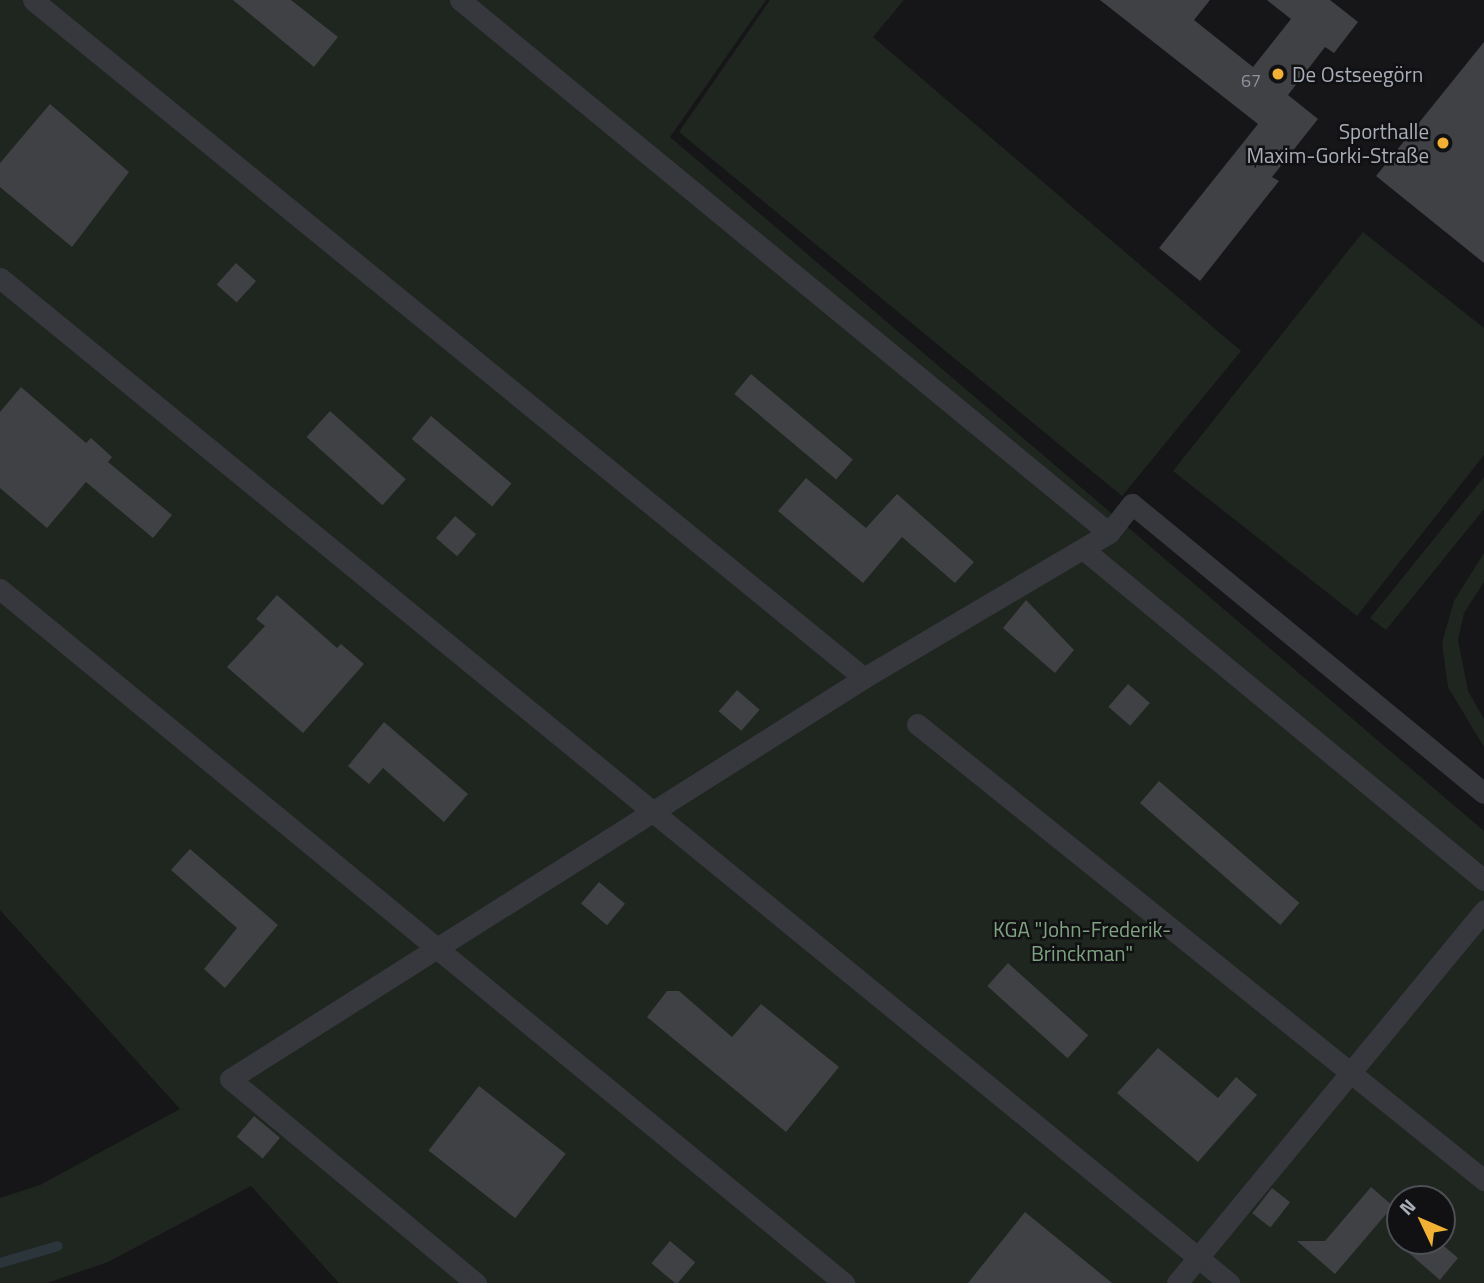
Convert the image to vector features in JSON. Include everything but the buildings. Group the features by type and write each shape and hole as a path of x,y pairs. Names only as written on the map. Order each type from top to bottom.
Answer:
{"lane":[{"path":"33,0 864,678"},
{"path":"460,0 1109,533"},
{"path":"0,278 654,810 1229,1283"},
{"path":"475,1283 230,1079 864,678 1109,533 1132,504 1484,793"},
{"path":"1083,549 1484,880"},
{"path":"0,589 434,949 844,1283"},
{"path":"917,724 1484,1180"},
{"path":"1177,1283 1349,1070 1484,910"}],"green space":[{"name":"KGA \"John-Frederik- Brinckman\"","path":"0,0 766,0 670,137 1484,831 1484,1283 339,1283 251,1186 108,1262 47,1283 0,1283 0,1198 40,1185 180,1109 0,910"},
{"path":"770,0 904,0 873,37 1241,351 1122,496 679,132"},
{"path":"1363,232 1484,328 1484,455 1357,616 1173,471"},
{"path":"1484,477 1484,509 1386,630 1370,618"},
{"path":"1484,553 1484,582 1464,613 1458,640 1468,691 1484,719 1484,747 1448,687 1442,643 1454,601"}],"waterway":[{"path":"0,1263 58,1246"}],"place":[{"name":"De Ostseegörn","path":"1278,74"},
{"name":"Sporthalle Maxim-Gorki-Straße","path":"1443,143"}]}
